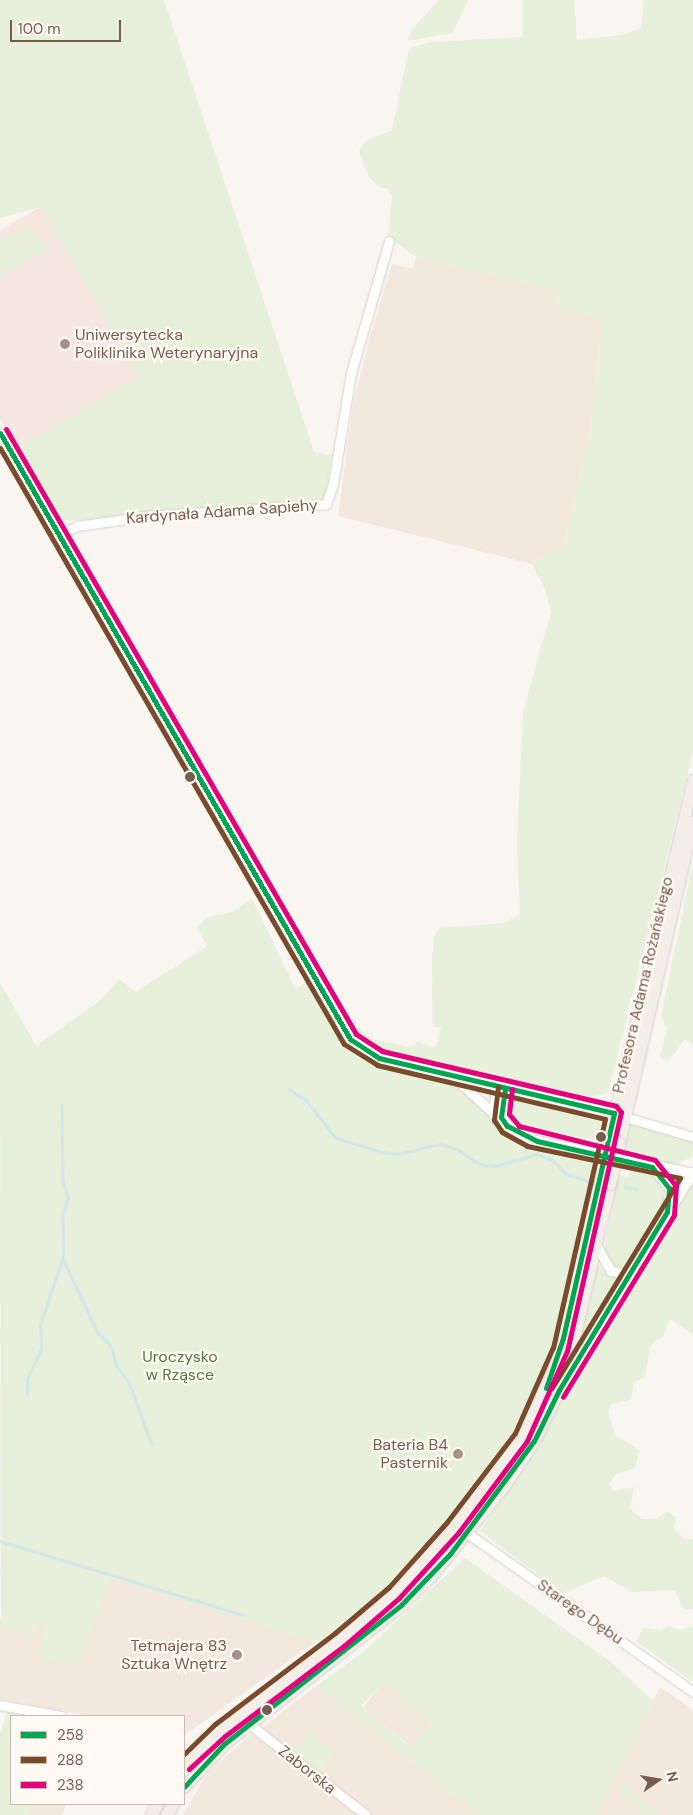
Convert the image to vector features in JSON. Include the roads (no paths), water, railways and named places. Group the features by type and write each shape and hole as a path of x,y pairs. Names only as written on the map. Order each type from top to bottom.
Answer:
{"main road":[{"name":"Profesora Adama Rożańskiego","path":"188,1752 362,1621 440,1543 521,1437 549,1381 563,1338 605,1182 693,780"},
{"name":"Profesora Adama Rożańskiego","path":"619,1115 693,821"},
{"name":"Profesora Adama Rożańskiego","path":"185,1786 202,1764 249,1724 401,1604 450,1554 534,1441 559,1390 576,1331 596,1242 605,1182"},
{"path":"440,1543 451,1542 450,1554"}],"street":[{"name":"Kardynała Adama Sapiehy","path":"58,534 76,526 155,515 326,504 333,484 352,373 389,241"},
{"path":"0,433 344,1030 369,1054 619,1115 693,1137"},
{"path":"453,1076 505,1124 537,1141 652,1167 693,1172 559,1390"},
{"path":"493,1114 501,1087"},
{"path":"501,1087 501,1111 505,1124"},
{"path":"652,1167 669,1188 667,1212"},
{"path":"596,1242 611,1271 622,1273 635,1267"},
{"name":"Starego Dębu","path":"467,1533 693,1692"},
{"path":"0,1705 55,1715"},
{"name":"Zaborska","path":"249,1724 366,1815"},
{"path":"188,1752 202,1764"}],"waterway":[{"path":"289,1089 306,1100 336,1138 382,1152 398,1154 440,1144 457,1149 480,1164 496,1166 537,1154 553,1160 566,1174 589,1181"},
{"path":"62,1105 63,1180 68,1198 63,1215 64,1261 98,1333 112,1347 116,1365 129,1382 152,1445"},
{"path":"625,1187 637,1189"},
{"path":"27,1394 27,1379 41,1349 40,1325 63,1257"},
{"path":"0,1541 243,1615"}],"place":[{"name":"Uniwersytecka Poliklinika Weterynaryjna","path":"65,344"},
{"name":"Bateria B4 Pasternik","path":"458,1454"},
{"name":"Tetmajera 83 Sztuka Wnętrz","path":"237,1655"}],"park label":[{"name":"Uroczysko w Rząsce","path":"180,1366"}]}
